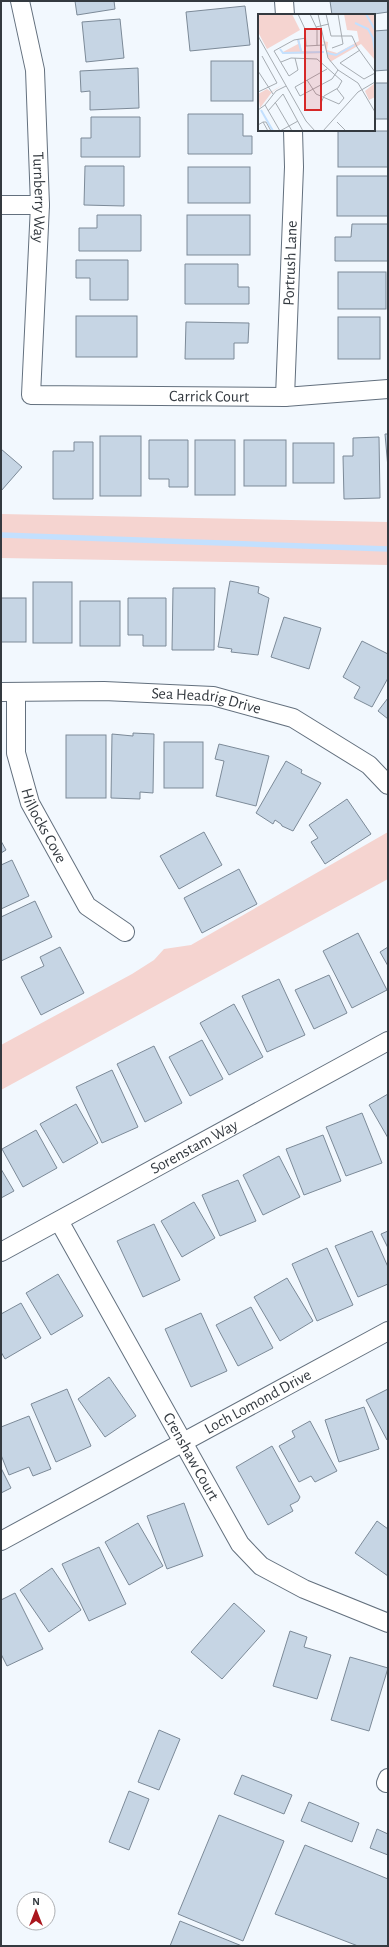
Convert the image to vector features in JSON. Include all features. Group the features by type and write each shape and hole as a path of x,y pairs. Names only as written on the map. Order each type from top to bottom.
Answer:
{"street":[{"name":"Turnberry Way","path":"20,1 35,70 40,205 31,395"},
{"path":"284,1 285,14"},
{"name":"Portrush Lane","path":"285,397 294,167 293,131"},
{"path":"1,205 40,205"},
{"name":"Carrick Court","path":"31,395 285,397 388,390"},
{"name":"Sea Headrig Drive","path":"9,692 104,691 213,696 294,718 369,765 388,785"},
{"name":"Hillocks Cove","path":"9,692 16,753 30,803 86,906 125,932"},
{"name":"Sorenstam Way","path":"1,1252 388,1041"},
{"name":"Crenshaw Court","path":"59,1221 182,1443 240,1544 261,1566 304,1589 388,1623"},
{"name":"Loch Lomond Drive","path":"1,1541 388,1331"}],"shaded area":[{"path":"1,514 388,522 388,565 1,558"},
{"path":"388,832 388,879 1,1090 1,1045 132,974 154,960 164,949 191,945"}],"building":[{"path":"75,1 114,1 115,9 77,15"},
{"path":"330,1 388,1 388,12 374,14 332,14"},
{"path":"245,6 250,45 190,51 186,12"},
{"path":"120,19 124,58 86,62 82,22"},
{"path":"388,30 388,70 375,71 375,31"},
{"path":"211,61 253,61 253,101 211,101"},
{"path":"138,68 139,108 90,110 90,91 81,92 80,71"},
{"path":"375,83 388,83 388,119 375,119"},
{"path":"188,114 243,114 243,136 252,136 252,154 188,154"},
{"path":"91,117 140,117 140,157 81,157 81,138 91,138"},
{"path":"338,131 388,131 388,167 338,167"},
{"path":"85,166 124,166 124,206 84,205"},
{"path":"188,167 250,167 250,203 188,203"},
{"path":"337,176 388,176 388,216 337,216"},
{"path":"97,215 141,215 141,251 79,251 79,228 97,228"},
{"path":"187,215 250,215 250,255 187,255"},
{"path":"352,224 388,224 388,261 335,261 335,237 351,237"},
{"path":"76,260 128,260 128,300 90,300 90,278 76,278"},
{"path":"185,264 238,264 238,287 249,287 249,304 185,304"},
{"path":"338,272 386,272 386,309 338,309"},
{"path":"76,316 137,316 137,357 76,357"},
{"path":"338,317 380,317 380,359 338,359"},
{"path":"186,322 249,323 248,343 234,343 234,359 185,359"},
{"path":"385,434 388,434 388,468"},
{"path":"100,436 141,436 141,496 100,496"},
{"path":"379,437 380,498 344,499 343,456 353,456 353,438"},
{"path":"149,440 188,440 188,487 169,487 169,479 149,479"},
{"path":"195,440 235,440 235,495 195,495"},
{"path":"244,440 286,440 286,486 244,486"},
{"path":"74,442 93,442 93,499 53,499 53,451 74,451"},
{"path":"293,443 334,443 334,483 293,483"},
{"path":"1,449 22,467 1,491"},
{"path":"230,581 259,587 258,593 269,598 258,655 231,652 232,649 218,647"},
{"path":"33,582 72,582 72,643 33,643"},
{"path":"173,588 215,588 214,650 172,650"},
{"path":"1,598 26,598 26,642 1,642"},
{"path":"128,598 166,598 166,646 143,646 143,635 128,635"},
{"path":"80,601 120,601 120,646 80,646"},
{"path":"284,617 321,628 309,669 271,657"},
{"path":"362,641 388,654 388,678 372,707 354,698 360,687 343,677"},
{"path":"388,698 388,719 378,711"},
{"path":"133,733 154,734 153,793 140,792 140,799 111,798 112,734 133,736"},
{"path":"66,735 106,735 106,798 66,798"},
{"path":"164,742 203,742 203,788 164,788"},
{"path":"219,744 269,756 256,806 216,796 224,761 215,759"},
{"path":"286,761 302,770 301,773 321,783 293,831 282,826 275,820 273,824 256,813"},
{"path":"347,799 371,834 325,864 311,842 318,838 309,825"},
{"path":"204,832 222,865 179,889 160,856"},
{"path":"1,841 6,850 1,853"},
{"path":"12,860 29,896 1,909 1,865"},
{"path":"239,869 257,904 202,933 184,898"},
{"path":"35,901 52,937 1,961 1,917"},
{"path":"358,933 387,990 352,1008 323,951"},
{"path":"60,947 84,993 41,1015 21,977 44,966 40,957"},
{"path":"388,947 388,966 380,952"},
{"path":"329,975 347,1013 314,1029 295,990"},
{"path":"279,979 305,1035 267,1052 242,996"},
{"path":"234,1004 263,1057 229,1075 200,1023"},
{"path":"202,1040 223,1079 190,1096 169,1057"},
{"path":"154,1046 182,1103 145,1122 117,1064"},
{"path":"112,1070 138,1127 102,1143 76,1087"},
{"path":"388,1094 388,1138 369,1105"},
{"path":"76,1104 98,1143 63,1163 40,1124"},
{"path":"362,1113 382,1163 346,1176 326,1127"},
{"path":"36,1130 57,1168 23,1187 2,1149"},
{"path":"323,1135 341,1181 304,1195 286,1149"},
{"path":"279,1156 300,1197 263,1215 243,1175"},
{"path":"1,1169 14,1191 1,1198"},
{"path":"238,1180 256,1221 220,1236 202,1195"},
{"path":"194,1202 215,1238 182,1257 161,1221"},
{"path":"154,1224 180,1280 143,1297 117,1241"},
{"path":"372,1231 388,1267 388,1284 358,1297 335,1246"},
{"path":"388,1231 388,1248 381,1234"},
{"path":"327,1248 353,1305 317,1321 292,1264"},
{"path":"58,1274 83,1316 51,1335 26,1293"},
{"path":"287,1278 313,1321 280,1341 254,1297"},
{"path":"21,1303 41,1338 5,1359 1,1352 1,1314"},
{"path":"251,1307 273,1348 238,1366 216,1325"},
{"path":"201,1313 227,1371 191,1387 165,1329"},
{"path":"109,1377 136,1416 105,1437 78,1399"},
{"path":"67,1389 91,1446 56,1462 31,1404"},
{"path":"388,1389 388,1440 387,1440 366,1400"},
{"path":"364,1407 379,1449 339,1462 325,1420"},
{"path":"29,1416 51,1469 33,1476 29,1467 9,1475 1,1455 1,1427"},
{"path":"310,1421 337,1471 315,1482 311,1476 299,1482 279,1446 295,1437 292,1431"},
{"path":"272,1446 300,1497 298,1501 290,1505 293,1511 268,1525 236,1467"},
{"path":"1,1468 11,1488 1,1493"},
{"path":"184,1503 203,1556 167,1569 147,1516"},
{"path":"377,1521 388,1529 388,1576 355,1553"},
{"path":"138,1523 163,1566 129,1585 105,1542"},
{"path":"99,1547 126,1604 89,1621 62,1564"},
{"path":"52,1568 81,1610 49,1632 20,1590"},
{"path":"15,1593 43,1649 7,1666 1,1654 1,1600"},
{"path":"234,1603 265,1631 222,1679 191,1652"},
{"path":"290,1631 307,1637 304,1647 331,1655 317,1699 273,1686"},
{"path":"350,1657 388,1668 369,1731 331,1720"},
{"path":"159,1730 180,1739 159,1790 138,1782"},
{"path":"242,1775 292,1795 284,1814 234,1794"},
{"path":"129,1791 149,1799 129,1850 109,1842"},
{"path":"309,1802 359,1823 352,1842 301,1821"},
{"path":"219,1815 284,1841 243,1941 178,1914"},
{"path":"377,1829 388,1834 388,1855 370,1848"},
{"path":"305,1845 388,1879 388,1946 358,1946 275,1914"},
{"path":"180,1921 242,1946 170,1946"}],"waterway":[{"path":"1,535 388,549"}]}
